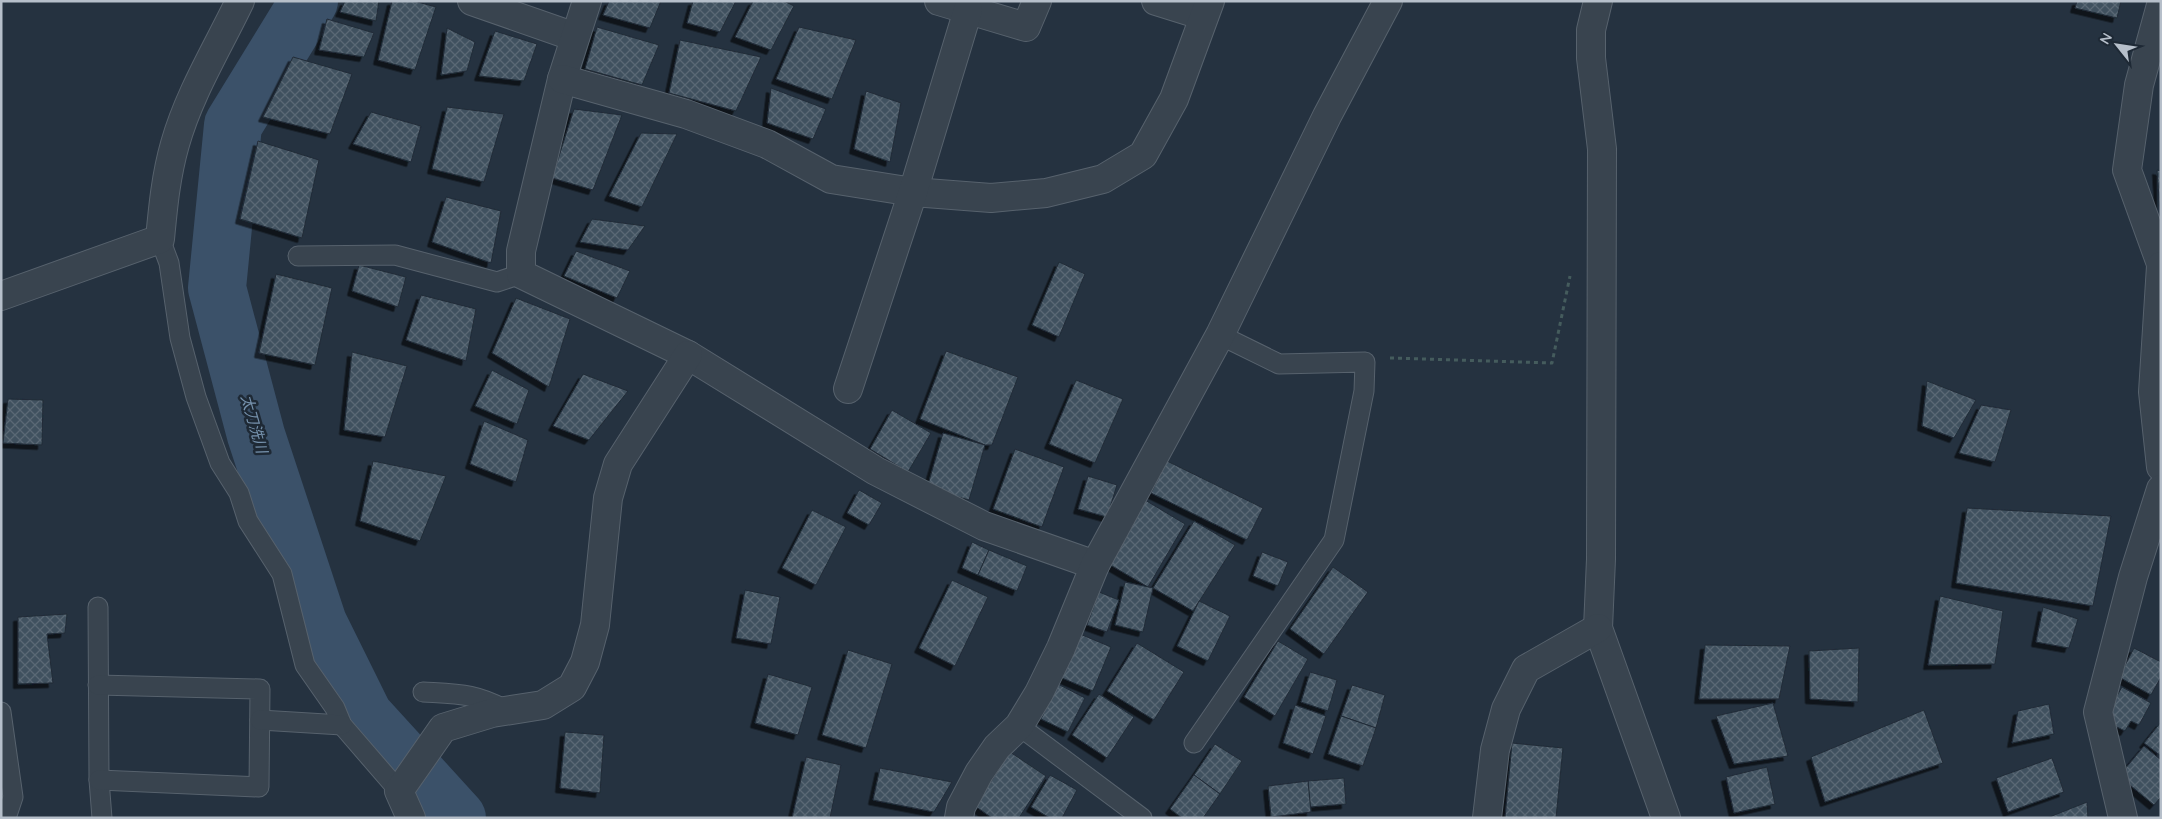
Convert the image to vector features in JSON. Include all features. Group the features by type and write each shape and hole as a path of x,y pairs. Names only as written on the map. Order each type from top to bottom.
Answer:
{"street":[{"path":"1,296 160,239 164,199 175,144 194,96 240,1"},
{"path":"472,1 575,37"},
{"path":"587,1 562,79 521,250 521,274 688,355 876,471 984,526 1095,565"},
{"path":"939,1 1026,27 1037,1"},
{"path":"562,79 686,114 766,144 831,180 913,192 991,198 1046,193 1103,178 1143,155 1174,99 1207,9 1156,1"},
{"path":"959,818 961,807 979,773 997,747 1019,726 1039,693 1062,648 1095,565 1220,335 1327,116 1388,1"},
{"path":"1598,1 1591,30 1591,58 1602,149 1603,248 1598,628 1666,818"},
{"path":"2161,5 2139,85 2127,170 2161,265 2153,392 2161,467"},
{"path":"848,389 913,192 968,10"},
{"path":"411,818 399,791 443,728 500,712 543,705 572,687 585,662 595,625 608,498 618,464 688,355"},
{"path":"2123,818 2098,712 2133,577 2161,489"},
{"path":"1487,818 1495,750 1506,709 1526,669 1598,628"}],"lane":[{"path":"160,239 169,263 180,338 196,396 220,463 239,494 248,521 282,574 305,665 334,708 342,725 399,791"},
{"path":"298,256 395,255 497,282 521,274"},
{"path":"1194,743 1334,540 1364,391 1365,362 1280,364 1220,335"},
{"path":"98,606 99,780 102,818"},
{"path":"98,685 260,689 259,787 99,780"},
{"path":"423,692 463,694 485,698 500,712"},
{"path":"1,712 13,797 6,818"},
{"path":"260,720 342,725"},
{"path":"1019,726 1142,818"}],"path":[{"path":"1365,362 1394,358 1552,363 1569,276 1603,248"}],"building":[{"path":"345,1 379,1 376,21 340,12"},
{"path":"392,1 414,1 436,7 415,70 378,60"},
{"path":"609,1 661,1 650,28 603,15"},
{"path":"693,1 736,1 720,32 687,23"},
{"path":"753,1 784,1 794,6 771,50 735,37"},
{"path":"2077,1 2121,1 2117,18 2075,8"},
{"path":"327,19 374,33 364,57 319,50"},
{"path":"597,27 659,45 642,85 585,69"},
{"path":"799,27 856,40 832,99 776,79"},
{"path":"447,28 475,42 467,71 441,75"},
{"path":"495,31 537,44 524,81 479,76"},
{"path":"680,40 761,57 736,111 669,93"},
{"path":"293,57 352,74 330,134 263,117"},
{"path":"771,88 826,109 813,139 767,123"},
{"path":"866,91 901,103 890,162 854,149"},
{"path":"447,107 504,114 484,182 432,169"},
{"path":"574,109 622,115 593,190 552,178"},
{"path":"371,112 421,126 411,162 353,144"},
{"path":"641,133 677,134 642,207 609,196"},
{"path":"258,141 319,160 302,238 240,219"},
{"path":"2157,170 2161,171 2161,228"},
{"path":"446,197 501,211 491,263 432,242"},
{"path":"592,219 645,226 628,250 580,242"},
{"path":"576,251 630,271 617,298 564,276"},
{"path":"1059,262 1085,274 1059,337 1032,325"},
{"path":"359,265 406,277 398,307 352,291"},
{"path":"276,274 332,288 315,365 259,353"},
{"path":"421,295 476,309 466,361 406,340"},
{"path":"516,298 570,319 549,387 492,353"},
{"path":"946,351 1018,377 992,445 985,445 920,419"},
{"path":"352,352 407,366 385,437 344,430"},
{"path":"492,370 529,390 517,424 475,406"},
{"path":"583,374 628,391 589,440 553,426"},
{"path":"1076,380 1123,399 1095,463 1049,444"},
{"path":"1927,381 1976,400 1954,438 1922,426"},
{"path":"8,399 43,400 42,445 3,443"},
{"path":"1981,405 2011,410 1995,462 1959,453"},
{"path":"892,410 931,433 908,472 870,449"},
{"path":"484,421 528,440 516,482 470,464"},
{"path":"943,433 985,445 969,500 927,488"},
{"path":"1015,449 1064,467 1042,527 993,509"},
{"path":"373,461 446,476 420,541 360,521"},
{"path":"1167,461 1263,508 1247,540 1151,493"},
{"path":"1088,476 1117,485 1107,517 1078,509"},
{"path":"859,490 882,503 869,525 847,513"},
{"path":"1145,500 1185,524 1148,587 1107,563"},
{"path":"1967,508 2111,516 2093,606 1956,583"},
{"path":"812,510 846,527 816,585 782,568"},
{"path":"1194,521 1235,545 1193,611 1153,588"},
{"path":"972,542 989,550 978,575 962,568"},
{"path":"989,550 1027,566 1017,591 978,575"},
{"path":"1262,552 1288,562 1278,586 1253,576"},
{"path":"1333,567 1368,592 1324,654 1290,629"},
{"path":"952,580 988,597 955,666 919,648"},
{"path":"1125,582 1153,588 1143,632 1115,625"},
{"path":"745,590 780,597 771,644 736,638"},
{"path":"1099,592 1119,600 1107,632 1087,625"},
{"path":"1940,596 2003,611 1995,664 1928,665"},
{"path":"1199,601 1230,616 1208,661 1177,646"},
{"path":"2043,607 2078,619 2069,648 2036,642"},
{"path":"67,614 65,633 47,634 53,683 18,684 18,617"},
{"path":"1080,634 1111,647 1093,691 1062,678"},
{"path":"1278,641 1308,659 1275,716 1244,697"},
{"path":"1137,643 1184,672 1154,720 1107,691"},
{"path":"1705,645 1790,646 1779,699 1699,699"},
{"path":"1859,648 1858,702 1810,699 1809,651"},
{"path":"2134,648 2161,662 2161,677 2151,695 2119,677"},
{"path":"848,650 892,664 866,748 822,735"},
{"path":"1310,672 1337,680 1328,711 1301,702"},
{"path":"768,674 812,687 798,735 755,723"},
{"path":"1058,684 1085,698 1068,732 1041,719"},
{"path":"1352,685 1385,695 1376,728 1341,716"},
{"path":"2122,687 2151,703 2139,725 2131,721 2125,731 2103,720"},
{"path":"1099,694 1134,717 1107,758 1072,735"},
{"path":"1773,703 1788,756 1734,764 1716,716"},
{"path":"2049,704 2054,734 2012,743 2018,711"},
{"path":"1295,705 1326,716 1313,754 1283,743"},
{"path":"1924,710 1943,763 1825,802 1811,757"},
{"path":"1341,716 1376,728 1363,766 1328,754"},
{"path":"2161,722 2161,756 2144,743"},
{"path":"565,732 604,735 600,793 560,788"},
{"path":"1512,743 1563,748 1556,818 1505,818"},
{"path":"1215,744 1242,761 1220,794 1194,775"},
{"path":"2144,746 2161,760 2161,797 2154,805 2119,776"},
{"path":"1010,752 1046,776 1019,818 992,818 975,806"},
{"path":"806,757 841,765 830,818 792,818"},
{"path":"2052,758 2064,792 2008,812 1996,778"},
{"path":"1767,767 1775,804 1734,813 1726,777"},
{"path":"880,768 952,782 934,812 873,800"},
{"path":"1050,775 1077,790 1062,818 1050,818 1031,807"},
{"path":"1194,775 1220,794 1203,818 1182,818 1170,809"},
{"path":"1344,778 1346,804 1310,807 1308,781"},
{"path":"1308,781 1311,812 1271,817 1268,786"},
{"path":"2087,802 2088,818 2047,818"}],"waterway":[{"name":"太刀洗川","path":"309,1 233,125 217,288 256,435 318,623 364,716 457,818"}]}
